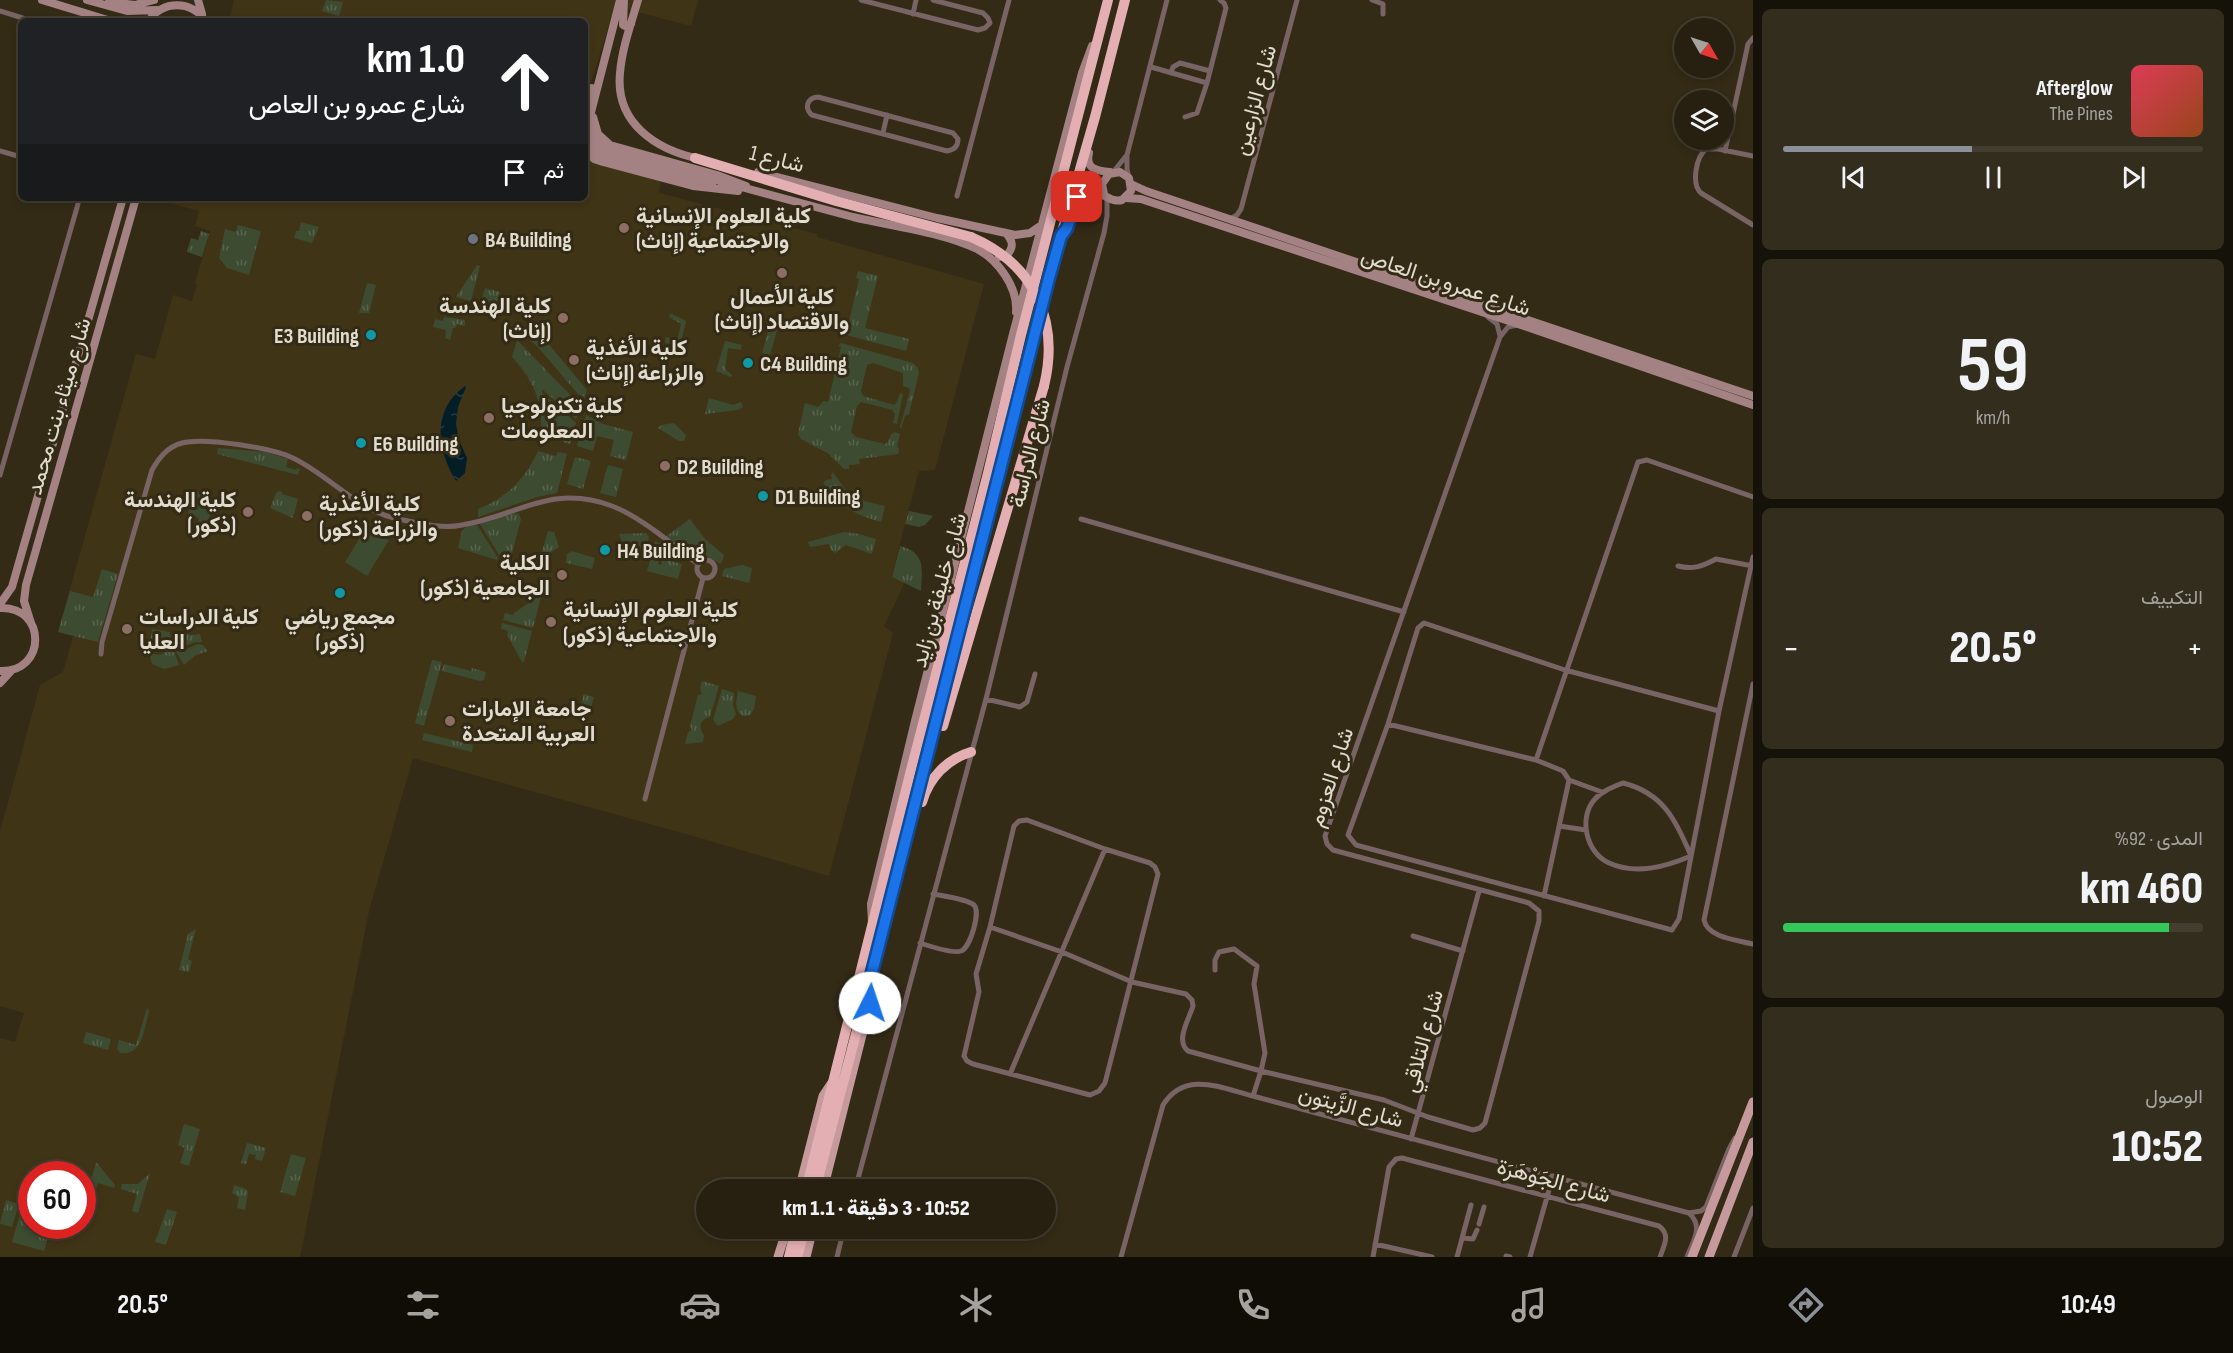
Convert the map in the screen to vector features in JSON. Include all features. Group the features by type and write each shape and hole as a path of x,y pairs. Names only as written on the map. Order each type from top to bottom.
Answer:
{"highway":[{"name":"شارع خليفة بن زايد","path":"809,1179 1021,335 1108,0"},
{"name":"شارع خليفة بن زايد","path":"818,1179 1061,236 1125,0"},
{"path":"695,158 836,201 971,237 1005,256 1024,275 1036,293 1047,324 1050,349 1044,386 943,726 938,738 930,746"},
{"path":"906,839 913,833 929,783 947,764 971,752"},
{"path":"789,1257 793,1239"},
{"path":"797,1257 801,1239"}],"main road":[{"path":"826,1179 869,1007 869,984"},
{"path":"802,1179 824,1096 834,1080"},
{"path":"1692,1257 1753,1102"},
{"path":"1708,1257 1753,1142"},
{"path":"778,1257 784,1239"},
{"path":"806,1257 810,1239"}],"street":[{"path":"42,0 102,18"},
{"path":"89,0 128,5 143,4 154,0"},
{"path":"89,0 127,11 157,10"},
{"path":"198,0 204,18"},
{"path":"622,0 625,9 623,25 627,27 631,24"},
{"name":"شارع 1","path":"622,0 589,120 592,137 600,146 611,152 732,186 933,235 978,250 996,265 1012,288 1017,305 1013,334"},
{"name":"شارع 1","path":"638,0 620,72 620,91 624,108 632,121 647,137 661,146 695,158 1006,233 1025,234 1043,224"},
{"path":"861,0 978,30 990,23"},
{"path":"913,14 916,0"},
{"path":"933,0 982,12 990,23 1002,27"},
{"path":"957,196 1009,0"},
{"path":"1107,216 1111,209 1131,191 1127,154 1167,0"},
{"path":"1185,117 1197,113 1208,83 1226,8 1220,0"},
{"name":"شارع الزارعين","path":"1242,209 1297,0"},
{"path":"1372,0 1383,4 1383,14"},
{"path":"151,18 157,10 169,2 187,4 196,9 204,18"},
{"path":"0,11 22,18"},
{"path":"83,12 94,18"},
{"path":"872,925 871,904 1013,334 1082,73 1089,53 1100,35"},
{"path":"1734,110 1748,47 1753,38"},
{"path":"1171,73 1173,67 1180,63 1210,71"},
{"path":"603,66 593,118 595,129 605,142 615,147 724,177 755,192"},
{"name":"شارع 1","path":"588,112 597,78 603,66"},
{"path":"1150,67 1208,83"},
{"path":"588,104 597,78"},
{"path":"818,97 887,115 953,133 957,137 958,144 953,150 947,151 812,115 807,104 811,98 818,97"},
{"path":"883,134 887,115"},
{"path":"1095,117 1096,126 1088,162 1096,171 1123,173 1130,181"},
{"name":"شارع 1","path":"588,140 592,148 600,155 714,185 732,186"},
{"path":"958,144 970,147"},
{"path":"1706,150 1701,153 1696,187 1701,193 1753,225"},
{"path":"1725,150 1753,156"},
{"path":"0,151 18,156"},
{"path":"588,153 598,161 693,186 755,192"},
{"path":"1107,216 1102,181 1113,172 1127,154"},
{"name":"شارع عمرو بن العاص","path":"1130,181 1146,191 1229,220 1753,396"},
{"path":"1061,236 1067,228 1073,204 1080,193 1088,189 1112,200 1123,199"},
{"name":"شارع عمرو بن العاص","path":"1123,199 1141,199 1483,312 1753,405"},
{"path":"0,475 79,201"},
{"name":"شارع ميثاء بنت محمد","path":"0,606 12,587 122,201"},
{"name":"شارع ميثاء بنت محمد","path":"14,669 27,661 33,652 35,638 25,609 26,585 135,201"},
{"path":"1229,220 1238,215 1242,209"},
{"path":"1242,209 1243,217 1256,228"},
{"name":"شارع الدراسة","path":"858,1179 986,699 1067,367 1107,216"},
{"path":"978,250 992,256 1007,255 1012,244 1006,233"},
{"path":"1483,312 1497,324 1500,337"},
{"path":"1500,337 1511,325 1527,327"},
{"name":"شارع العزوم","path":"1420,1113 1473,1130 1485,1123 1539,921 1539,911 1532,904 1337,852 1330,848 1326,841 1327,832 1500,337"},
{"path":"100,654 152,470 166,451 182,443 217,443 275,452 293,458 373,511 399,520 433,525 460,526 550,499 587,499 625,512 698,564"},
{"path":"1536,760 1638,462 1647,460 1753,497"},
{"path":"1081,519 1404,612"},
{"path":"1719,711 1565,670 1424,623 1418,628 1388,724 1348,835 1356,845 1672,930 1678,919 1719,711 1753,557"},
{"path":"1678,566 1703,567 1716,559 1752,566"},
{"path":"698,564 707,561 714,567 712,576 703,578"},
{"path":"698,564 697,571 703,578"},
{"path":"645,799 703,578"},
{"path":"0,606 20,612 31,623"},
{"path":"0,671 14,669"},
{"path":"0,683 14,669"},
{"path":"986,699 1024,706 1035,674"},
{"path":"1753,684 1704,920 1706,928 1712,933 1753,944"},
{"path":"1388,724 1536,760 1563,771 1569,780 1602,792"},
{"path":"1544,896 1569,780"},
{"path":"1623,783 1650,793 1666,808 1691,856 1670,865 1648,869 1633,869 1610,864 1597,857 1588,843 1586,830 1592,801 1602,792 1623,783"},
{"path":"1019,821 1030,821 1105,849 1150,863 1158,874 1105,1083 1099,1091 1085,1095 970,1063 964,1056 979,992 975,976 990,927 1014,826 1019,821"},
{"path":"1559,826 1586,830"},
{"path":"1010,1074 1105,849"},
{"name":"شارع التلاقي","path":"1411,1139 1420,1113 1479,891"},
{"path":"920,943 956,952 963,951 968,945 976,916 976,908 972,904 933,894"},
{"path":"990,927 1062,952 1132,982 1183,993 1190,998 1193,1006 1182,1040 1185,1050 1261,1071 1384,1100 1420,1113"},
{"path":"1413,936 1463,951"},
{"path":"1215,970 1215,960 1220,952 1234,949 1257,966 1254,984 1265,1053 1253,1096"},
{"name":"شارع الزَّيتون","path":"1121,1257 1160,1113 1168,1098 1181,1087 1198,1084 1253,1096 1689,1213"},
{"path":"1689,1213 1701,1211 1706,1207 1729,1149 1741,1132"},
{"name":"شارع الجَوْهَرَة","path":"1375,1244 1389,1167 1396,1160 1405,1159 1659,1226 1665,1231 1666,1238 1660,1257"},
{"path":"1530,1257 1553,1176"},
{"path":"1457,1257 1471,1205"},
{"path":"1462,1238 1473,1239 1484,1207"},
{"path":"1734,1257 1753,1208"},
{"path":"1469,1212 1482,1216"},
{"path":"1687,1257 1698,1227 1697,1221 1689,1213"},
{"path":"1744,1230 1753,1232"},
{"path":"837,1257 841,1239"},
{"path":"1373,1257 1375,1244 1432,1257"}],"shaded area":[{"path":"234,0 698,0 691,26 615,6 588,92 588,18 237,18 230,16"},
{"name":"جامعة الإمارات العربية المتحدة","path":"588,161 661,181 659,193 817,234 817,237 984,284 935,470 919,471 903,531 892,576 905,582 884,626 893,633 829,876 413,758 369,911 300,1257 0,1257 0,1038 15,1042 24,1013 0,1006 0,832 40,685 63,672 73,636 58,632 136,354 155,359 173,295 192,301 210,231 195,226 199,211 163,201 588,201"}],"green space":[{"path":"326,0 343,2 339,16 322,11"},
{"path":"301,222 319,227 312,243 294,238"},
{"path":"238,225 261,231 249,275 227,268 219,258 225,229 236,232"},
{"path":"201,231 209,234 202,257 187,252 191,238 198,240"},
{"path":"477,265 480,266 471,301 456,297"},
{"path":"858,271 878,276 865,328 909,339 906,351 843,334 842,329 847,330 859,279 856,278"},
{"path":"367,283 376,285 369,313 359,313"},
{"path":"485,288 500,292 495,312 479,308"},
{"path":"670,313 686,321 680,346 665,343 666,337 677,340 681,324 669,317"},
{"path":"444,317 465,320 465,326 457,324 453,328 450,340 445,338 446,330 433,327 435,319 443,321"},
{"path":"770,325 778,327 770,355 762,353"},
{"path":"525,326 541,335 587,390 585,397 578,394 537,346 524,335"},
{"path":"517,340 577,402 574,406 579,410 576,419 542,389 542,393 576,423 570,444 563,442 563,438 559,435 541,430 540,409 535,391 526,374 512,357"},
{"path":"725,341 742,345 741,350 728,348 725,369 732,375 731,377 716,371"},
{"path":"841,343 913,363 919,373 909,414 905,416 901,429 910,391 909,388 903,386 903,373 873,363 867,365 861,391 863,396 894,405 900,393 903,394 897,424 893,423 895,414 893,410 861,402 857,406 851,432 856,437 885,444 895,432 900,434 897,446 899,449 898,454 859,459 860,464 849,465 849,469 844,469 829,454 801,439 798,434 805,403 818,407 823,401 828,402 841,347 838,346"},
{"path":"709,398 733,405 741,402 743,407 738,410 705,414"},
{"path":"586,415 603,424 633,432 626,460 610,456 614,440 597,436 593,451 577,446"},
{"path":"674,423 686,435 684,441 679,441 658,428 661,425"},
{"path":"218,448 266,452 288,459 286,467 300,469 298,475 217,454"},
{"path":"538,451 556,456 558,452 567,454 557,493 537,497 478,517 478,509 498,499 521,479"},
{"path":"575,457 591,461 583,489 567,484"},
{"path":"608,465 623,469 616,497 600,493"},
{"path":"833,472 851,498 885,506 881,522 854,512 837,498 823,483 832,479"},
{"path":"194,491 204,493 201,507 211,510 209,521 213,522 209,534 197,531 199,519 188,513"},
{"path":"279,491 298,499 293,518 270,508"},
{"path":"909,511 933,516 925,525 919,527 905,524"},
{"path":"514,513 519,514 521,519 510,561 501,558 480,524"},
{"path":"690,519 705,539 724,555 721,564 696,551 692,556 665,537"},
{"path":"477,525 498,558 497,560 458,548 462,531 466,527"},
{"path":"367,526 389,540 367,576 345,562"},
{"path":"548,531 554,532 559,547 545,556 541,555"},
{"path":"844,532 876,539 872,554 846,545 835,553 829,544 810,547 808,542"},
{"path":"646,533 649,537 646,550 622,542 619,534"},
{"path":"655,541 669,546 683,556 682,560 652,552"},
{"path":"900,546 914,553 921,562 921,591 892,577"},
{"path":"572,551 595,558 592,569 566,563 567,554"},
{"path":"651,557 659,559 658,564 661,565 662,559 682,564 678,579 647,571"},
{"path":"742,565 752,568 749,583 722,576 724,569"},
{"path":"102,569 118,574 98,642 58,632 70,591 93,597"},
{"path":"539,596 541,597 533,628 503,620 505,613 513,615"},
{"path":"502,623 532,631 524,662 507,635 508,631 501,629"},
{"path":"152,629 170,632 172,647 158,651 149,650"},
{"path":"173,632 200,634 202,642 174,646"},
{"path":"198,644 203,645 208,651 196,655 184,665 175,650 182,651"},
{"path":"173,649 179,665 164,669 152,664 149,653 159,655"},
{"path":"432,660 442,662 424,726 415,723"},
{"path":"444,664 471,671 472,668 486,672 484,680 480,681 442,671"},
{"path":"702,681 719,686 710,717 701,724 703,742 685,744 688,732 692,730 690,726 698,695 702,694 700,690"},
{"path":"722,689 734,693 733,705 736,714 733,719 718,726 713,720"},
{"path":"738,691 756,696 754,709 750,715 743,716 738,712 736,704"},
{"path":"584,694 594,697 586,717 578,716"},
{"path":"424,733 473,745 472,752 422,740"},
{"path":"196,929 188,959 192,961 189,972 179,970 188,934"},
{"path":"147,1008 149,1011 146,1026 138,1046 128,1053 120,1053 117,1049 119,1040 136,1045"},
{"path":"86,1032 111,1039 108,1050 83,1043"},
{"path":"184,1124 200,1129 189,1166 180,1163 185,1148 178,1145"},
{"path":"247,1143 266,1148 262,1161 255,1159 256,1155 249,1154 246,1164 241,1163"},
{"path":"291,1154 306,1158 295,1196 280,1192"},
{"path":"96,1162 115,1185 114,1188 98,1183 96,1189"},
{"path":"150,1173 138,1213 132,1211 137,1194 121,1189 122,1184 138,1184"},
{"path":"234,1185 248,1192 245,1210 237,1208 239,1197 232,1193"},
{"path":"6,1200 18,1204 12,1227 0,1224"},
{"path":"167,1209 177,1212 166,1245 155,1242"},
{"path":"18,1221 18,1239 47,1239 44,1251 12,1242"}],"water":[{"path":"465,386 458,407 456,424 459,440 467,458 465,473 456,481 442,444 442,418 454,396"}],"place":[{"name":"كلية العلوم الإنسانية والاجتماعية (إناث)","path":"624,228"},
{"name":"B4 Building","path":"473,239"},
{"name":"كلية الأعمال والاقتصاد (إناث)","path":"782,273"},
{"name":"كلية الهندسة (إناث)","path":"563,318"},
{"name":"E3 Building","path":"371,335"},
{"name":"كلية الأغذية والزراعة (إناث)","path":"574,360"},
{"name":"C4 Building","path":"748,363"},
{"name":"كلية تكنولوجيا المعلومات","path":"489,418"},
{"name":"E6 Building","path":"361,443"},
{"name":"D2 Building","path":"665,466"},
{"name":"D1 Building","path":"763,496"},
{"name":"كلية الهندسة (ذكور)","path":"248,512"},
{"name":"كلية الأغذية والزراعة (ذكور)","path":"307,516"},
{"name":"H4 Building","path":"605,550"},
{"name":"الكلية الجامعية (ذكور)","path":"562,575"},
{"name":"مجمع رياضي (ذكور)","path":"340,593"},
{"name":"كلية العلوم الإنسانية والاجتماعية (ذكور)","path":"551,622"},
{"name":"كلية الدراسات العليا","path":"127,629"},
{"name":"جامعة الإمارات العربية المتحدة","path":"450,721"}],"route":[{"path":"870,1003 869,984 1049,278 1061,236 1067,228 1077,197"}]}
